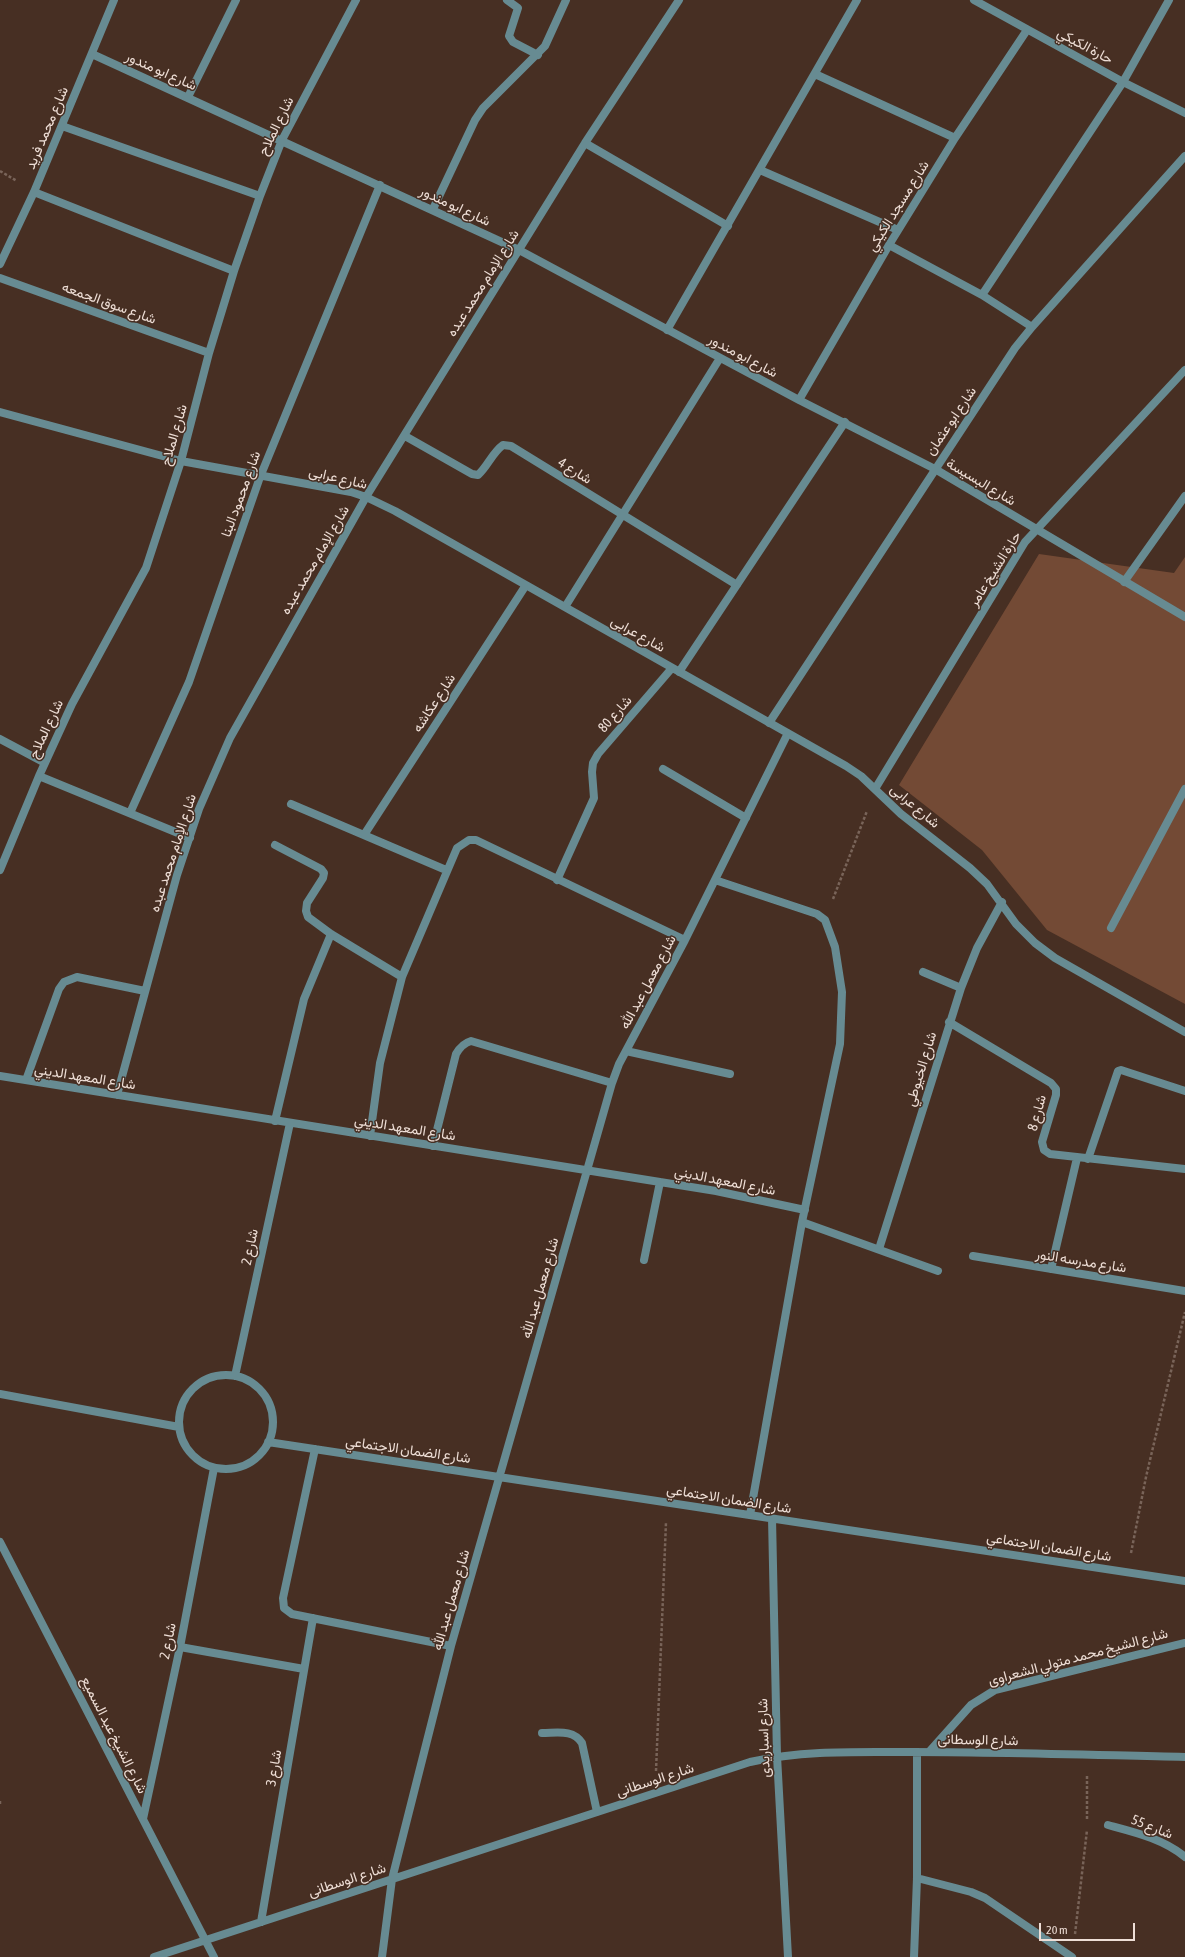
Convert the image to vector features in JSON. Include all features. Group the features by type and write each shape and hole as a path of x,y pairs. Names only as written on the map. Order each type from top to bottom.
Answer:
{"street":[{"name":"شارع محمد فريد","path":"0,264 34,192 114,0"},
{"path":"188,97 236,0"},
{"name":"شارع الملاح","path":"0,870 39,776 72,704 146,568 181,461 209,353 234,271 260,196 282,140 356,0"},
{"path":"507,0 518,8 509,36 513,42 538,54"},
{"path":"433,209 475,120 483,108 546,46 566,0"},
{"name":"شارع الإمام محمد عبده","path":"117,1095 178,875 205,796 230,738 366,497 585,143 680,0"},
{"path":"667,330 857,0"},
{"name":"حارة الكيكي","path":"974,0 1123,82 1185,113"},
{"path":"982,295 1123,82 1169,0"},
{"name":"شارع مسجد الكيكي","path":"799,400 898,230 955,138 1027,30"},
{"name":"شارع ابو مندور","path":"92,54 433,209 519,250 799,400"},
{"path":"815,74 955,138"},
{"path":"62,126 260,196"},
{"path":"585,143 728,226"},
{"name":"شارع ابو عثمان","path":"769,723 1015,348 1185,156"},
{"path":"760,170 898,230"},
{"name":"شارع محمود البنا","path":"130,813 189,682 260,476 380,185"},
{"path":"34,192 234,271"},
{"path":"889,245 982,295 1032,327"},
{"name":"شارع سوق الجمعه","path":"0,278 209,353"},
{"path":"564,607 720,358"},
{"name":"حارة الشيخ عامر","path":"875,789 1025,542 1185,370"},
{"name":"شارع البسيسة","path":"799,400 935,469 1124,582 1185,616"},
{"name":"شارع عرابى","path":"0,412 181,461 351,492 366,497 396,511 846,766 875,789 901,814 970,868 1002,902 1016,924 1035,943 1055,958 1185,1032"},
{"name":"شارع 80","path":"557,880 594,798 592,772 593,763 598,754 676,670 737,585 845,422"},
{"name":"شارع 4","path":"405,436 472,474 478,475 484,469 495,451 502,445 510,446 737,585"},
{"path":"1124,582 1185,496"},
{"name":"شارع عكاشه","path":"364,835 526,585"},
{"name":"شارع معمل عبد الله","path":"382,1957 392,1879 450,1646 588,1171 612,1083 626,1051 685,940 788,733"},
{"path":"0,739 45,763"},
{"path":"663,770 746,818"},
{"path":"39,776 190,838"},
{"path":"1111,928 1184,794"},
{"path":"291,804 446,870"},
{"path":"370,1136 380,1063 402,977 446,870 459,845 469,840 476,840 685,940"},
{"path":"275,845 321,869 324,873 323,878 307,903 306,911 308,917 331,934 402,977"},
{"path":"715,880 817,914 825,920 835,948 842,992 840,1044 802,1222 750,1515"},
{"name":"شارع الخيوطي","path":"879,1249 949,1022 961,988 978,948 1002,902"},
{"path":"275,1121 304,999 331,934"},
{"path":"923,972 961,988"},
{"path":"26,1080 59,990 64,982 77,977 145,991"},
{"name":"شارع 8","path":"949,1022 1051,1083 1056,1089 1056,1095 1042,1142 1044,1150 1050,1154 1185,1169"},
{"path":"433,1146 456,1054 459,1048 465,1043 471,1041 612,1083"},
{"path":"626,1051 730,1074"},
{"path":"1088,1159 1118,1071 1121,1070 1185,1091"},
{"name":"شارع المعهد الديني","path":"0,1076 716,1191 805,1210"},
{"name":"شارع 2","path":"235,1376 290,1123"},
{"path":"1051,1269 1077,1158"},
{"path":"644,1260 660,1182"},
{"path":"802,1222 938,1271"},
{"name":"شارع مدرسه النور","path":"974,1256 1185,1291"},
{"path":"220,1375 235,1376 256,1386 265,1396 270,1406 272,1430 262,1453 252,1462 228,1470 214,1468 201,1463 190,1453 182,1441 179,1427 180,1412 185,1398 194,1387 206,1379 220,1375"},
{"path":"0,1394 179,1427"},
{"name":"شارع الضمان الاجتماعي","path":"268,1442 1185,1581"},
{"path":"315,1449 283,1598 284,1608 292,1614 450,1646"},
{"name":"شارع 2","path":"143,1819 180,1647 214,1468"},
{"name":"شارع اسباريدى","path":"772,1518 777,1756 788,1957"},
{"name":"شارع الشيخ عبد السميع","path":"0,1542 214,1957"},
{"name":"شارع 3","path":"261,1922 313,1618"},
{"name":"شارع الشيخ محمد متولي الشعراوى","path":"929,1752 966,1710 983,1696 995,1690 1185,1643"},
{"path":"180,1647 304,1668"},
{"path":"542,1733 571,1733 578,1738 582,1744 597,1812"},
{"name":"شارع الوسطانى","path":"154,1957 750,1762 777,1756 809,1752 929,1752 1185,1757"},
{"path":"914,1957 918,1878 917,1752"},
{"name":"شارع 55","path":"1108,1825 1146,1836 1178,1851 1185,1857"},
{"path":"918,1878 971,1892 985,1898 1072,1957"}],"path":[{"path":"825,920 875,789"},
{"path":"1128,1572 1146,1477 1185,1311"},
{"path":"655,1794 667,1502"},
{"path":"1072,1957 1087,1839 1087,1755"}],"shaded area":[{"path":"1039,554 1174,573 1185,557 1185,1004 1047,930 982,850 899,785"}]}
